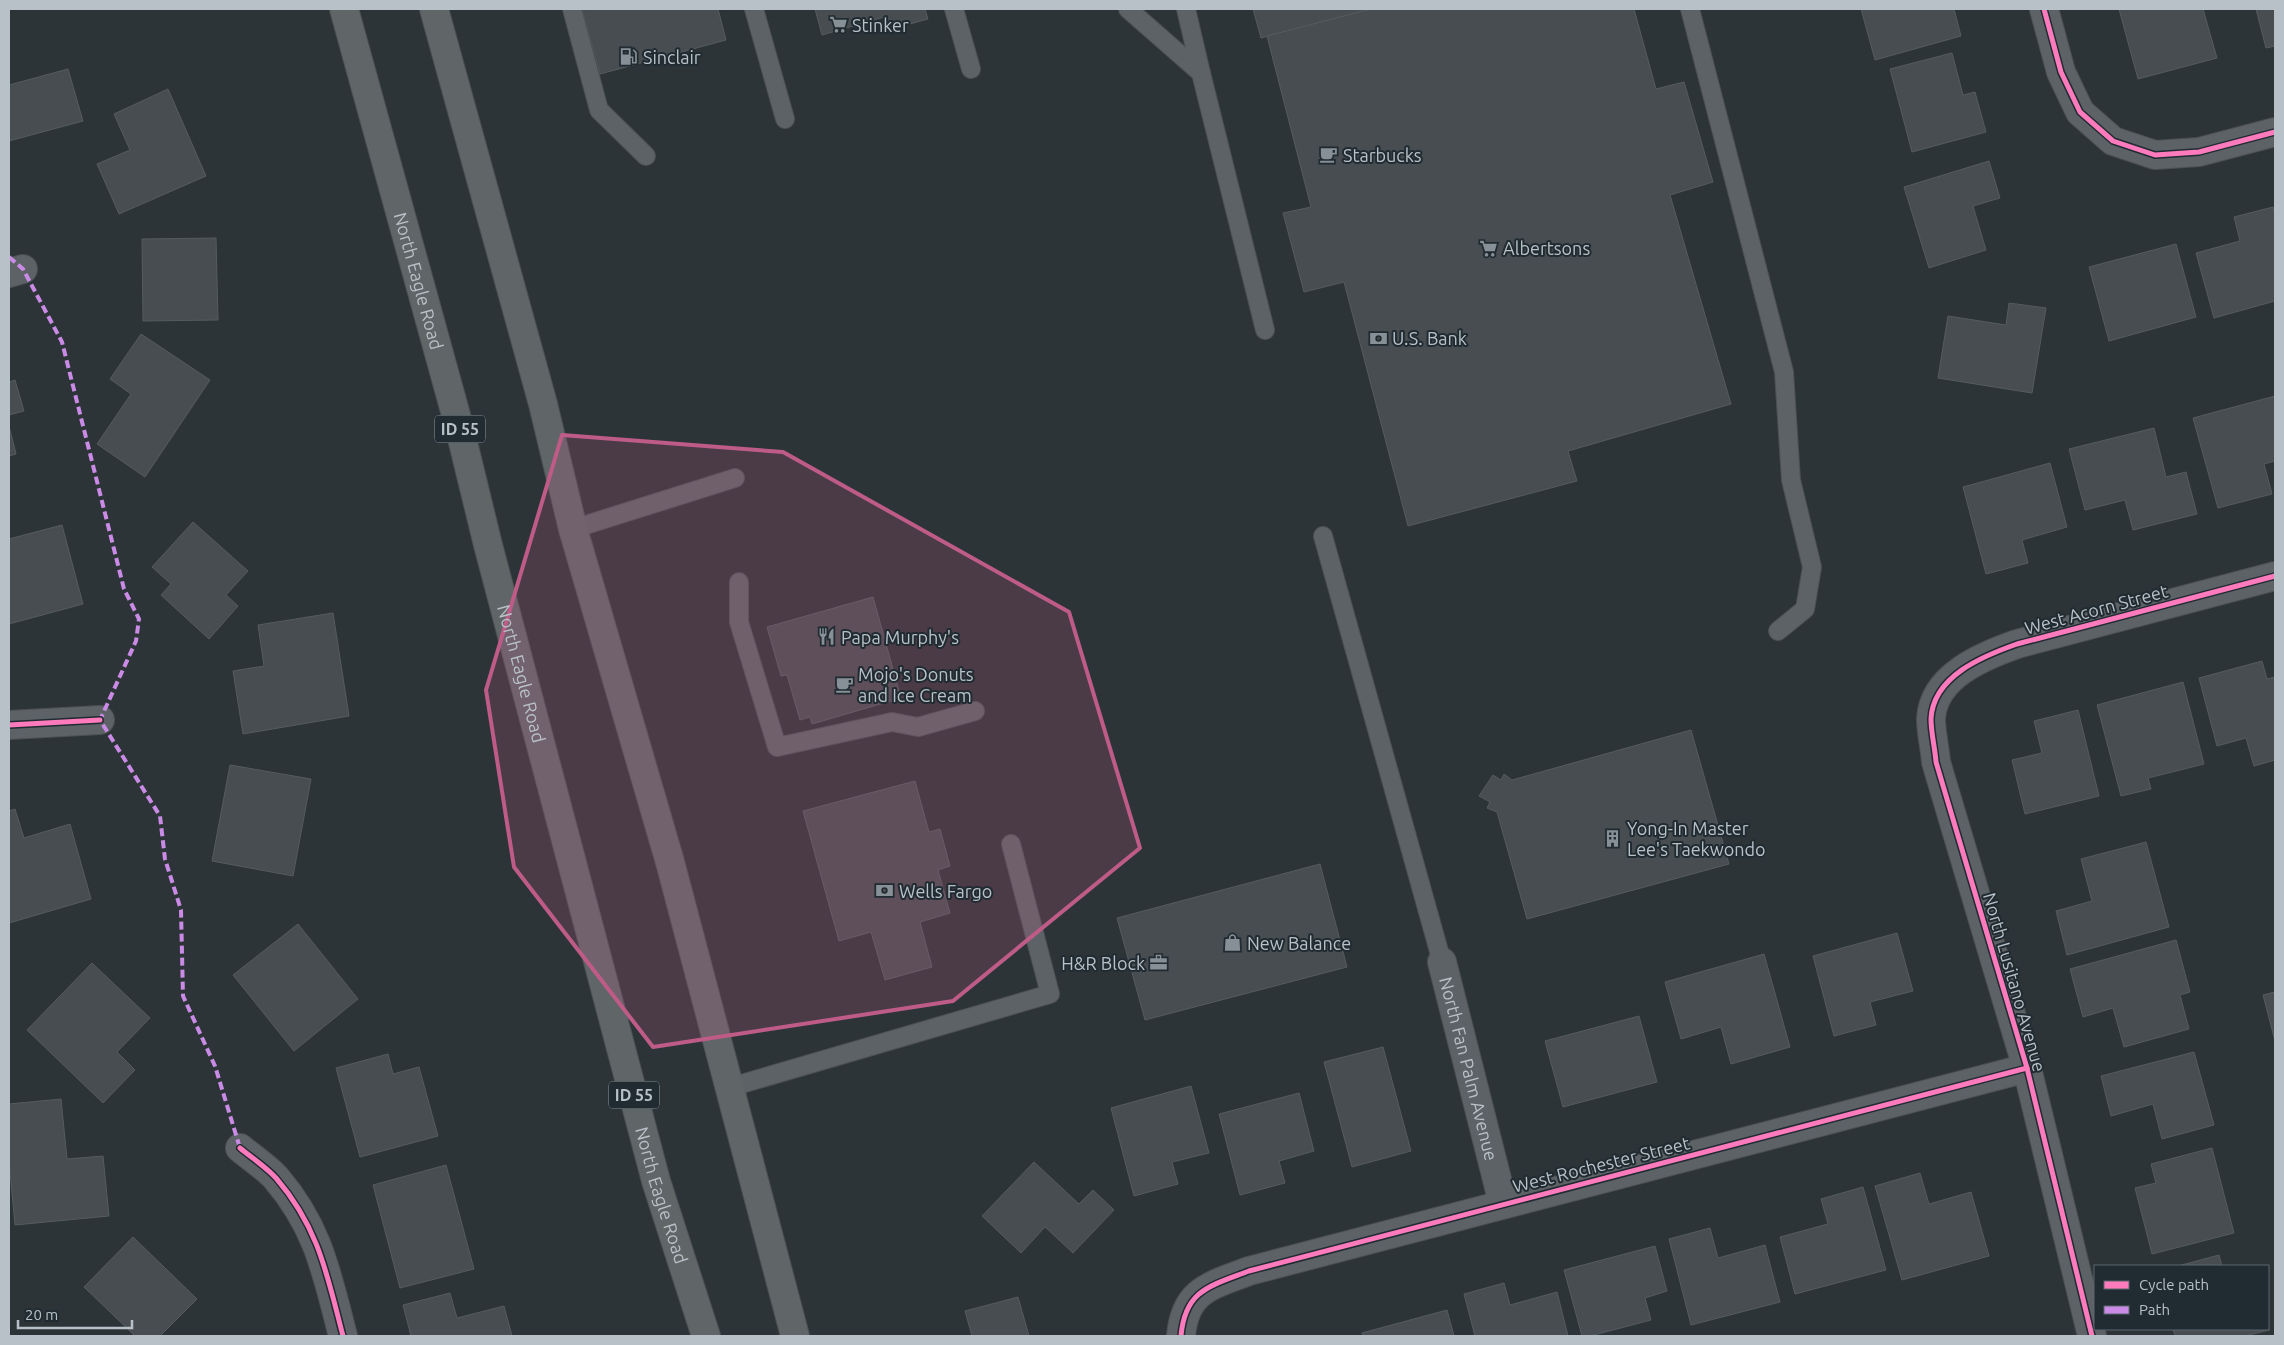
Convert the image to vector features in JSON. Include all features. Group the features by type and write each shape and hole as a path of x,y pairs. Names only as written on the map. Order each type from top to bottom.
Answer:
{"highway":[{"name":"North Eagle Road","path":"344,9 459,426 488,545 656,1181 706,1336"},
{"path":"434,9 543,404 573,528 670,862 795,1336"}],"street":[{"path":"2044,9 2061,72 2080,112 2114,141 2155,155 2199,152 2275,132"},
{"name":"West Acorn Street","path":"1937,694 1963,670 2000,650 2275,576"},
{"name":"North Lusitano Avenue","path":"1937,694 1931,718 1936,762 2027,1068 2092,1336"},
{"path":"9,725 100,720"},
{"name":"North Fan Palm Avenue","path":"1442,962 1503,1203"},
{"name":"West Rochester Street","path":"1181,1336 1183,1318 1190,1302 1212,1285 1249,1271 1503,1203 2027,1068"},
{"path":"240,1148 275,1177 302,1212 321,1251 344,1336"}],"lane":[{"path":"572,9 600,110 646,156"},
{"path":"754,9 784,119"},
{"path":"954,9 971,70"},
{"path":"1128,9 1200,73"},
{"path":"1186,9 1200,73 1265,330"},
{"path":"1690,9 1784,372 1790,480 1812,567 1805,609 1778,631"},
{"path":"573,528 736,478"},
{"path":"1323,536 1442,962"},
{"path":"739,582 739,622 777,747 892,722 918,726 975,711"},
{"path":"730,1087 1050,994 1011,844"}],"highlighted area":[{"path":"562,435 783,452 1069,612 1140,848 953,1001 653,1047 514,867 486,690"}],"building":[{"name":"Sinclair","path":"582,9 718,9 726,40 600,74"},
{"name":"Stinker","path":"815,9 925,9 928,19 888,30 884,17 822,35"},
{"path":"1253,9 1372,9 1261,38"},
{"name":"Albertsons","path":"1371,9 1634,9 1656,89 1684,82 1713,182 1670,195 1731,404 1568,451 1577,481 1408,526 1344,282 1304,292 1283,213 1311,207 1267,36"},
{"path":"1861,9 1954,9 1961,36 1875,60"},
{"path":"2119,9 2203,9 2217,58 2138,79"},
{"path":"2256,9 2275,9 2275,46 2266,48"},
{"path":"1952,53 1963,95 1975,92 1986,132 1912,152 1890,69"},
{"path":"68,69 83,121 9,141 9,85"},
{"path":"168,89 206,176 119,214 97,164 130,150 114,114"},
{"path":"1989,161 2000,198 1973,206 1986,250 1929,268 1904,187"},
{"path":"2273,207 2275,215 2275,301 2214,318 2196,253 2240,241 2234,217"},
{"path":"216,238 218,320 143,321 142,239"},
{"path":"2176,244 2196,317 2109,341 2089,267"},
{"path":"2009,303 2046,308 2032,393 1938,378 1948,316 2006,325"},
{"path":"141,334 210,380 145,477 97,444 131,394 110,379"},
{"path":"15,380 24,411 9,415 9,382"},
{"path":"2275,396 2275,461 2264,464 2272,494 2218,508 2193,418"},
{"path":"9,426 16,454 9,456"},
{"path":"2154,428 2166,477 2186,472 2197,514 2133,530 2125,500 2085,510 2069,449"},
{"path":"2050,463 2067,527 2022,540 2028,563 1986,574 1963,487"},
{"path":"193,522 248,571 226,595 238,606 209,639 161,595 171,584 152,567"},
{"path":"62,525 83,604 9,624 9,539"},
{"path":"873,597 901,698 812,724 810,717 800,720 787,675 781,676 767,627"},
{"path":"333,613 349,716 243,734 233,671 264,666 258,625"},
{"path":"2262,661 2267,679 2275,677 2275,760 2254,766 2246,738 2217,746 2199,678"},
{"path":"2183,682 2204,764 2148,778 2151,789 2121,796 2097,705"},
{"path":"2078,710 2099,796 2025,814 2012,760 2042,753 2034,721"},
{"name":"Yong-In Master Lee's Taekwondo","path":"1691,730 1729,864 1527,919 1497,812 1487,808 1490,802 1479,796 1493,775 1501,780 1504,774 1512,780"},
{"path":"230,765 311,779 293,876 212,861"},
{"name":"Wells Fargo","path":"915,781 929,832 940,829 950,866 938,870 950,913 920,922 932,967 885,980 871,932 839,941 803,811"},
{"path":"15,809 24,838 70,824 91,899 9,923 9,811"},
{"path":"2146,842 2169,927 2067,955 2056,911 2092,901 2081,859"},
{"path":"1320,864 1347,967 1145,1020 1117,918"},
{"path":"298,924 358,999 294,1051 233,975"},
{"path":"1897,933 1913,991 1870,1002 1876,1025 1834,1036 1813,956"},
{"path":"2176,940 2190,992 2180,995 2189,1029 2124,1047 2113,1008 2083,1017 2070,969"},
{"path":"1764,954 1790,1047 1731,1064 1721,1027 1681,1039 1665,982"},
{"path":"92,963 150,1018 117,1052 135,1070 103,1103 27,1030"},
{"path":"2275,992 2275,1041 2263,995"},
{"path":"1639,1016 1657,1082 1563,1107 1545,1041"},
{"path":"1383,1047 1411,1151 1352,1167 1324,1062"},
{"path":"2194,1052 2214,1125 2162,1139 2153,1104 2111,1116 2101,1076"},
{"path":"388,1054 393,1074 419,1067 438,1136 360,1157 336,1068"},
{"path":"1191,1086 1209,1153 1172,1162 1178,1184 1134,1196 1111,1108"},
{"path":"1299,1093 1314,1151 1279,1161 1285,1183 1240,1195 1219,1114"},
{"path":"61,1099 67,1159 103,1156 109,1216 15,1225 9,1161 9,1104"},
{"path":"2212,1148 2234,1233 2152,1254 2135,1188 2156,1183 2151,1164"},
{"path":"1034,1162 1079,1204 1093,1190 1114,1210 1073,1253 1045,1227 1021,1253 982,1216"},
{"path":"446,1165 474,1269 400,1288 373,1185"},
{"path":"1920,1173 1929,1204 1971,1192 1989,1256 1902,1280 1875,1186"},
{"path":"1863,1187 1886,1270 1795,1294 1780,1237 1828,1224 1821,1199"},
{"path":"1710,1228 1718,1258 1765,1245 1780,1302 1691,1325 1669,1239"},
{"path":"133,1237 197,1299 160,1336 135,1336 84,1287"},
{"path":"1655,1246 1667,1291 1645,1298 1651,1320 1590,1336 1582,1336 1564,1270"},
{"path":"2219,1255 2222,1265 2182,1265"},
{"path":"1504,1283 1510,1305 1557,1292 1568,1336 1475,1336 1464,1294"},
{"path":"450,1293 457,1318 504,1306 512,1336 411,1336 403,1305"},
{"path":"1018,1297 1029,1336 972,1336 965,1311"},
{"path":"1447,1310 1454,1336 1363,1336 1362,1333"},
{"path":"2173,1330 2269,1330 2245,1336 2175,1336"}],"marked path":[{"path":"9,257 23,269 62,342 124,589 139,619 136,641 100,720 160,816 165,859 181,910 183,996 215,1066 240,1148"}],"cycle path":[{"path":"2044,9 2061,72 2080,112 2113,141 2155,155 2199,152 2275,132"},
{"path":"2092,1336 2027,1068 1936,762 1931,724 1934,704 1940,691 1962,670 1975,662 2017,644 2275,576"},
{"path":"9,725 100,720"},
{"path":"1181,1336 1183,1321 1194,1299 1211,1286 1249,1271 2027,1068"},
{"path":"240,1148 276,1178 302,1215 320,1253 343,1336"}],"place":[{"name":"Stinker","path":"838,25"},
{"name":"Sinclair","path":"629,57"},
{"name":"Starbucks","path":"1329,155"},
{"name":"Albertsons","path":"1489,248"},
{"name":"U.S. Bank","path":"1378,338"},
{"name":"Papa Murphy's","path":"827,637"},
{"name":"Mojo's Donuts and Ice Cream","path":"844,684"},
{"name":"Yong-In Master Lee's Taekwondo","path":"1613,838"},
{"name":"Wells Fargo","path":"885,891"},
{"name":"New Balance","path":"1233,943"},
{"name":"H&R Block","path":"1159,963"}]}
